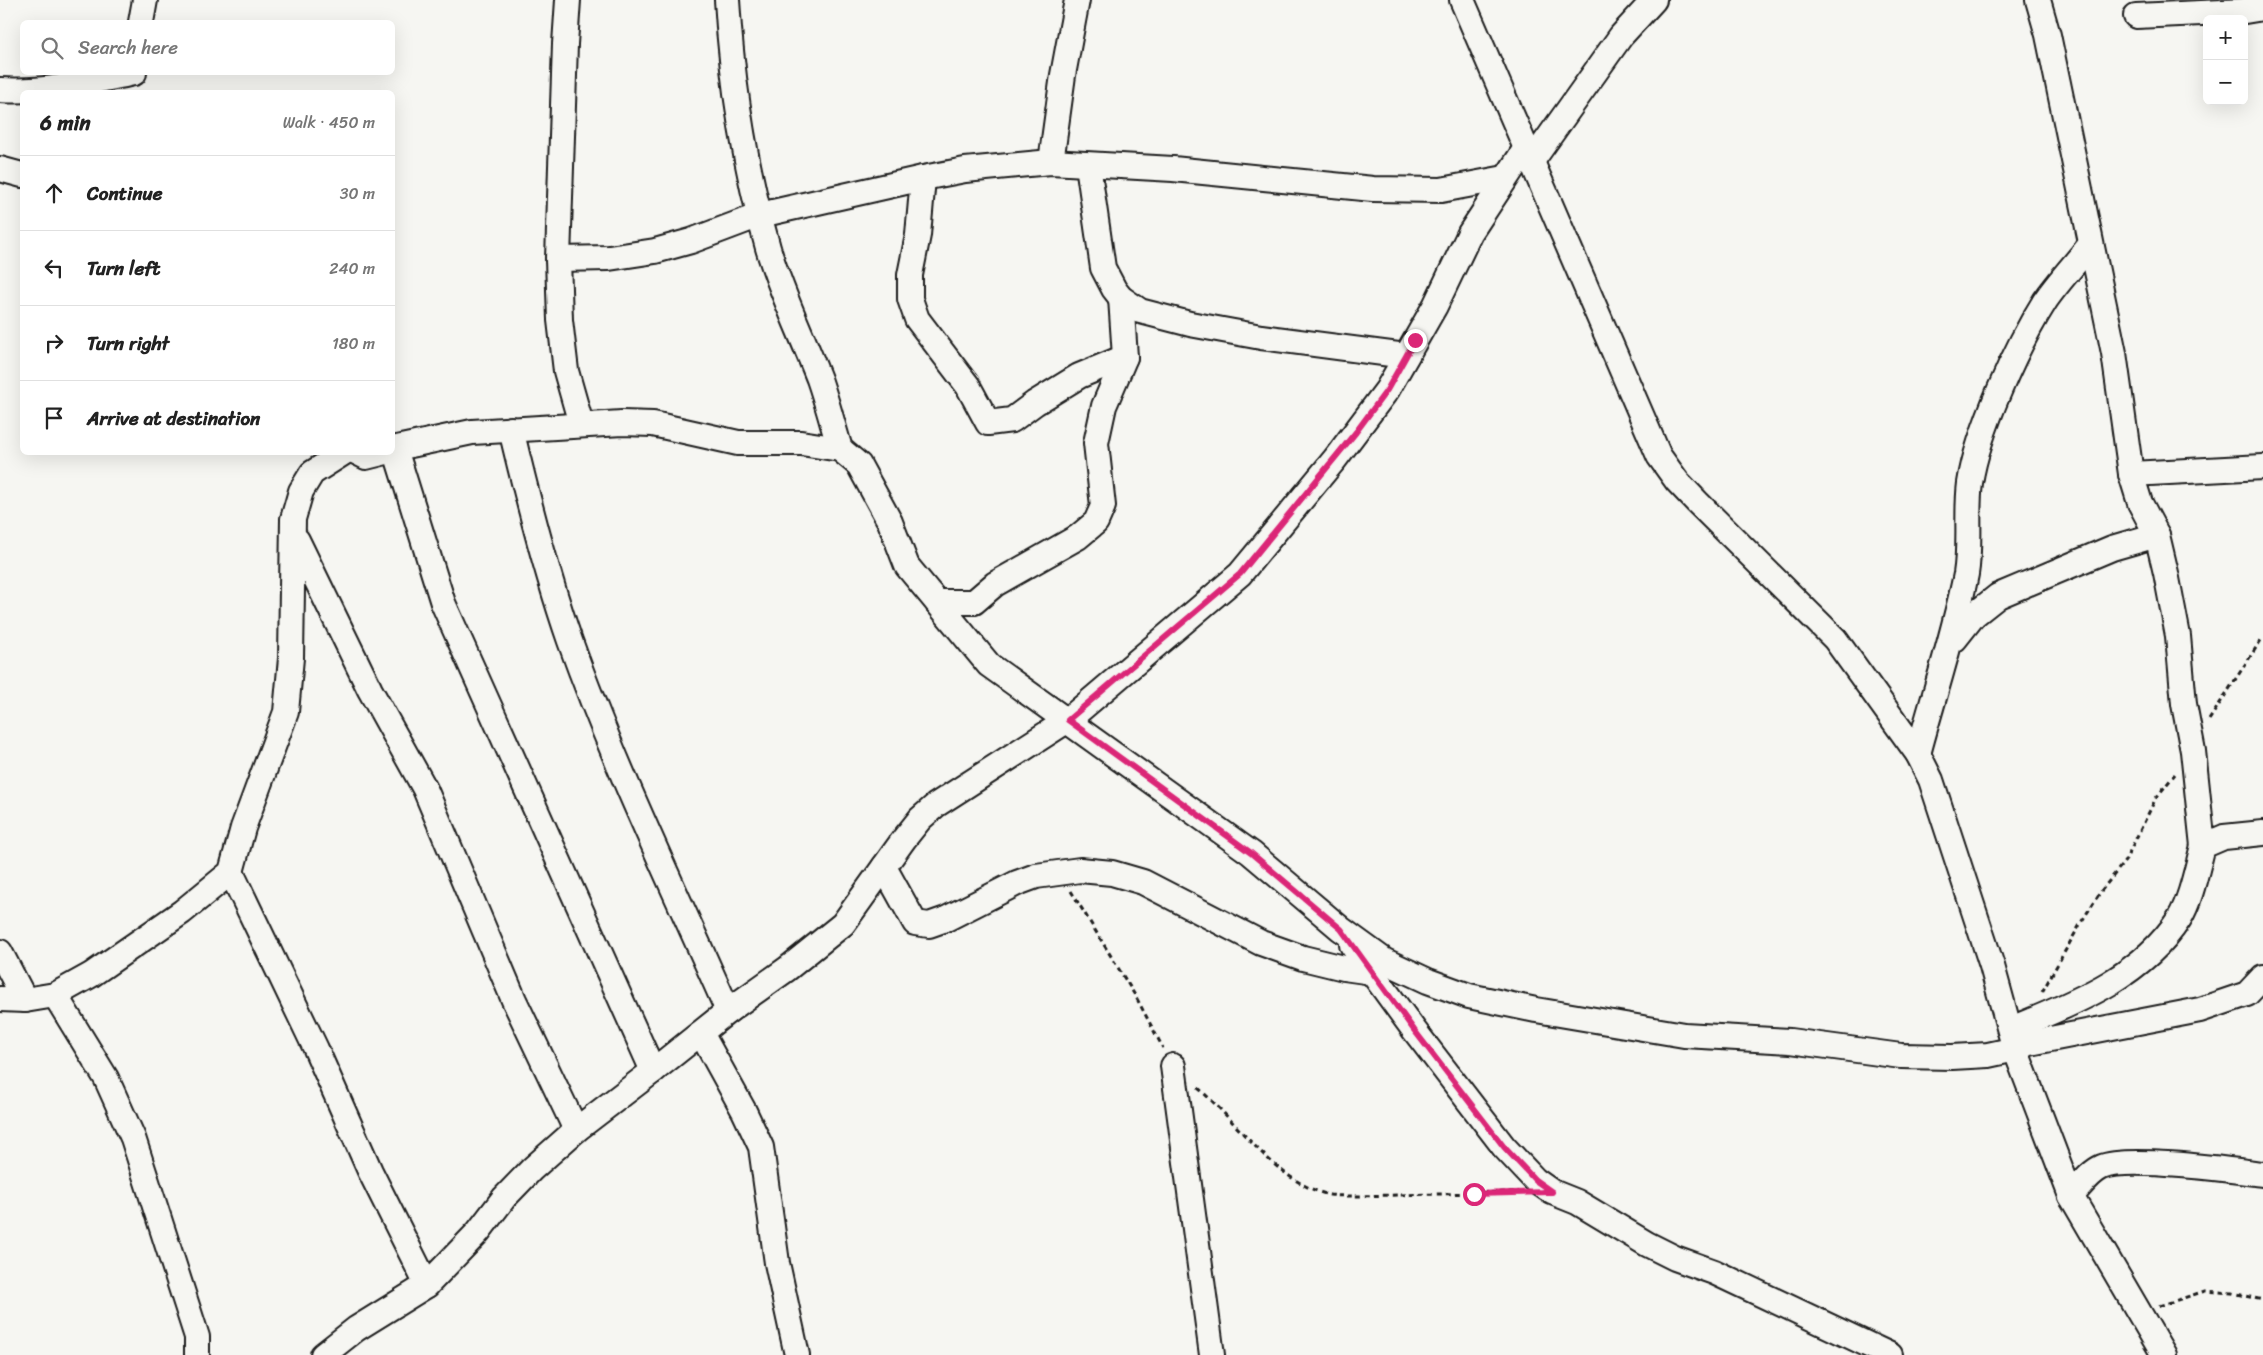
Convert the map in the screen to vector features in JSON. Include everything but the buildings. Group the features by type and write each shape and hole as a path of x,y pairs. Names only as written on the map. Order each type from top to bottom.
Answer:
{"street":[{"path":"141,20 144,0"},
{"path":"568,0 558,259 560,320 566,371 581,424"},
{"path":"727,0 736,88 745,149 760,216 790,311 819,381 840,448 859,465 890,522 907,566 989,665 1251,853 1341,929 1385,961 1428,981 1469,996 1536,1010 1684,1035 1790,1041 1901,1056 1952,1057 1988,1055 2200,1010 2247,994 2263,977"},
{"path":"1051,162 1063,75 1077,0"},
{"path":"1462,0 1659,456 1677,481 1697,502 1835,639 1918,754 1931,780 1992,966 2015,1048 2070,1196 2164,1355"},
{"path":"323,1355 356,1329 427,1285 478,1232 504,1198 532,1169 576,1130 653,1072 728,1010 787,969 843,924 920,819 936,805 1068,720 1240,574 1335,459 1387,390 1435,306 1470,232 1505,178 1529,155 1621,36 1654,0"},
{"path":"2023,1024 2105,987 2137,966 2162,940 2180,917 2203,846 2193,751 2184,704 2178,636 2157,535 2140,504 2131,474 2114,352 2090,245 2048,35 2038,0"},
{"path":"2136,16 2245,11 2263,8"},
{"path":"0,90 35,90 84,84 125,75"},
{"path":"132,90 134,75"},
{"path":"558,259 609,258 655,251 691,241 760,216 923,178 965,170 1051,162 1173,169 1373,189 1441,190 1505,178"},
{"path":"1088,165 1103,268 1121,298 1140,311 1190,324 1261,337 1406,356"},
{"path":"0,169 20,174"},
{"path":"923,178 918,235 910,276 910,300 917,319 968,386 988,423 1012,420 1079,376 1125,357"},
{"path":"1918,754 1948,649 1966,572 1970,485 1975,457 2016,356 2045,301 2090,245"},
{"path":"937,602 974,602 995,584 1078,537 1096,522 1103,506 1096,443 1104,406 1125,357 1121,298"},
{"path":"395,449 472,432 581,424 653,424 738,444 800,443 840,448"},
{"path":"511,429 542,553 570,642 613,750 728,1010"},
{"path":"0,999 24,1000 55,995 91,975 182,912 231,872 243,828 286,712 291,658 293,519 300,491 312,472 340,455"},
{"path":"393,455 443,603 653,1072"},
{"path":"2131,474 2263,467"},
{"path":"294,534 345,642 425,789 514,1000 576,1130"},
{"path":"1948,649 1974,615 1998,596 2112,548 2157,535"},
{"path":"2203,846 2224,836 2263,833"},
{"path":"884,866 915,923 929,925 946,919 1017,883 1057,872 1080,870 1112,873 1143,882 1261,943 1303,958 1344,968 1372,972"},
{"path":"231,872 316,1049 370,1171 427,1285"},
{"path":"1341,929 1414,1030 1518,1164 1535,1180 1552,1192 1576,1202 1646,1244 1675,1258 1714,1272 1890,1355"},
{"path":"0,952 24,1000"},
{"path":"55,995 106,1078 133,1138 197,1337 197,1355"},
{"path":"700,1033 748,1118 761,1147 771,1228 797,1355"},
{"path":"1173,1066 1212,1355"},
{"path":"2070,1196 2097,1170 2113,1164 2180,1166 2263,1174"}],"path":[{"path":"2023,1024 2063,958 2082,921 2101,891 2125,861 2156,798 2193,751 2214,712 2263,637"},
{"path":"1057,872 1082,905 1142,1008 1173,1066 1204,1093 1264,1155 1310,1188 1324,1193 1357,1196 1552,1192"},
{"path":"2140,1314 2199,1292 2232,1293 2263,1300"}],"route":[{"path":"1415,340 1387,390 1356,432 1240,574 1181,622 1068,720 1251,853 1341,929 1414,1030 1504,1147 1535,1180 1552,1192 1474,1194"}]}
